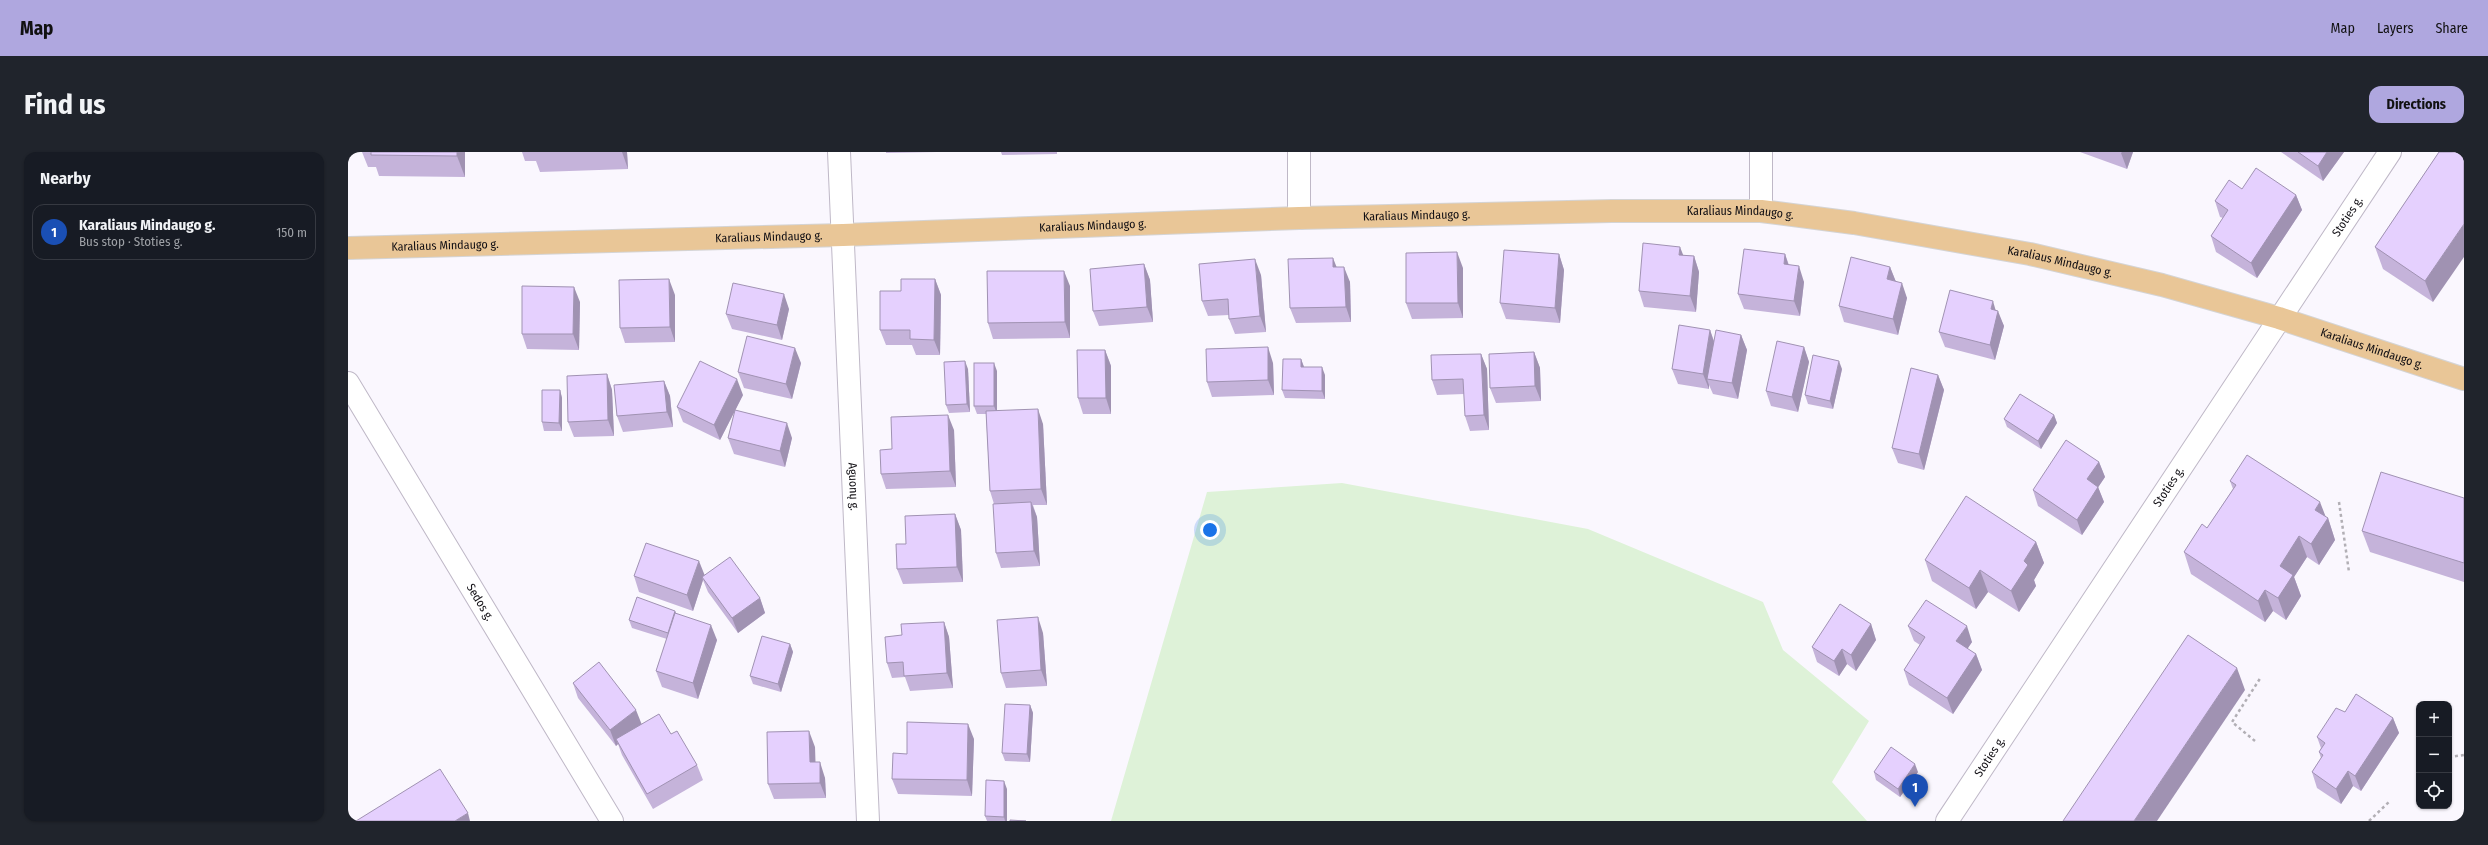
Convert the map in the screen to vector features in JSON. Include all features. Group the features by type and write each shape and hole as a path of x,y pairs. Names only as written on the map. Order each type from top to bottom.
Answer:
{"main road":[{"name":"Karaliaus Mindaugo g.","path":"348,248 843,235 1299,218 1612,211 1761,211 1854,223 2030,254 2162,285 2279,318 2464,379"}],"street":[{"name":"Aguonų g.","path":"839,152 868,821"},
{"path":"1299,152 1299,218"},
{"path":"1761,152 1761,211"},
{"name":"Stoties g.","path":"1947,821 2390,152"},
{"name":"Sedos g.","path":"348,383 612,821"}],"path":[{"path":"2339,502 2349,572"},
{"path":"2255,741 2232,722 2261,677"},
{"path":"2452,757 2464,755"},
{"path":"2368,821 2390,801"}],"green space":[{"path":"1342,483 1588,529 1763,602 1783,650 1869,721 1832,782 1867,821 1111,821 1207,492"}],"building":[{"path":"371,152 457,152 457,156 371,155"},
{"path":"2298,152 2327,152 2318,166"},
{"path":"2439,152 2464,152 2464,224 2425,281 2375,247"},
{"path":"2256,168 2296,195 2251,263 2211,236 2228,210 2215,201 2229,180 2242,189"},
{"path":"1643,243 1680,247 1679,255 1694,256 1690,296 1639,291"},
{"path":"1744,249 1785,254 1784,264 1799,266 1794,301 1738,294"},
{"path":"1504,250 1559,254 1555,308 1500,303"},
{"path":"1457,252 1458,303 1406,303 1406,253"},
{"path":"1851,257 1890,267 1887,279 1902,283 1893,319 1839,306"},
{"path":"1333,258 1333,267 1344,267 1346,307 1290,308 1288,259"},
{"path":"1255,259 1260,316 1229,319 1228,299 1202,301 1199,264"},
{"path":"1144,264 1147,307 1093,311 1090,269"},
{"path":"987,271 1064,271 1065,322 988,323"},
{"path":"669,279 670,327 620,328 619,280"},
{"path":"901,279 935,279 934,340 910,339 910,330 880,330 880,291 901,291"},
{"path":"733,283 784,294 777,325 726,314"},
{"path":"522,286 574,287 573,334 522,334"},
{"path":"1950,290 1993,301 1991,309 1998,311 1990,345 1939,332"},
{"path":"1679,325 1710,330 1703,374 1672,369"},
{"path":"1716,330 1741,335 1732,383 1707,379"},
{"path":"747,336 795,348 786,384 738,372"},
{"path":"1777,341 1804,347 1792,397 1766,391"},
{"path":"1268,347 1268,380 1207,382 1206,349"},
{"path":"1077,350 1105,350 1106,398 1078,398"},
{"path":"1534,352 1535,386 1490,388 1489,354"},
{"path":"1481,354 1484,415 1465,416 1463,379 1432,380 1431,355"},
{"path":"1813,355 1839,361 1830,401 1805,395"},
{"path":"1283,359 1301,359 1301,367 1322,367 1322,391 1282,390"},
{"path":"700,361 737,379 714,425 677,407"},
{"path":"965,361 967,404 946,405 944,362"},
{"path":"974,363 994,363 994,406 974,406"},
{"path":"1911,368 1938,375 1919,454 1892,448"},
{"path":"607,374 608,420 568,422 567,376"},
{"path":"664,381 667,412 617,416 614,385"},
{"path":"542,390 560,390 559,423 542,422"},
{"path":"2020,394 2054,415 2038,441 2004,419"},
{"path":"1038,409 1041,489 990,491 986,411"},
{"path":"735,410 787,423 780,451 728,438"},
{"path":"948,415 950,471 881,474 880,450 892,449 891,417"},
{"path":"2066,440 2099,462 2087,479 2098,487 2077,520 2033,490"},
{"path":"2247,455 2320,502 2315,510 2328,518 2311,544 2299,536 2280,566 2293,575 2278,598 2265,590 2258,601 2184,552 2202,524 2207,528 2236,485 2230,481"},
{"path":"2381,472 2464,498 2464,563 2362,531"},
{"path":"1966,496 2036,542 2024,561 2028,565 2011,591 1980,570 1969,588 1925,560"},
{"path":"1031,502 1034,551 996,553 993,504"},
{"path":"955,514 957,567 897,569 896,544 906,544 905,516"},
{"path":"646,543 699,561 687,595 634,576"},
{"path":"730,557 760,598 732,618 702,577"},
{"path":"637,597 675,611 668,633 629,620"},
{"path":"1926,600 1967,626 1956,641 1976,654 1947,698 1904,670 1925,637 1908,626"},
{"path":"1840,604 1871,624 1851,655 1842,649 1834,661 1812,647"},
{"path":"675,613 711,625 693,683 656,671"},
{"path":"1038,617 1041,670 1001,673 997,620"},
{"path":"944,622 947,673 904,676 903,662 887,663 885,637 902,635 901,624"},
{"path":"2188,635 2237,668 2134,821 2063,821"},
{"path":"762,636 790,644 778,684 750,676"},
{"path":"599,662 636,710 610,730 573,683"},
{"path":"2356,694 2393,718 2355,776 2348,771 2336,789 2312,772 2323,755 2319,752 2325,743 2317,737 2336,708 2345,712"},
{"path":"1005,704 1030,705 1027,754 1002,753"},
{"path":"659,714 671,734 677,731 697,765 647,794 616,739"},
{"path":"907,722 968,724 967,780 892,779 893,753 907,754"},
{"path":"809,731 810,762 820,762 820,783 768,784 767,732"},
{"path":"1891,747 1915,764 1898,789 1874,772"},
{"path":"440,769 468,813 455,821 356,821"},
{"path":"986,780 1004,781 1004,817 985,816"}],"place":[{"name":"Karaliaus Mindaugo g.","path":"1915,807"}]}
